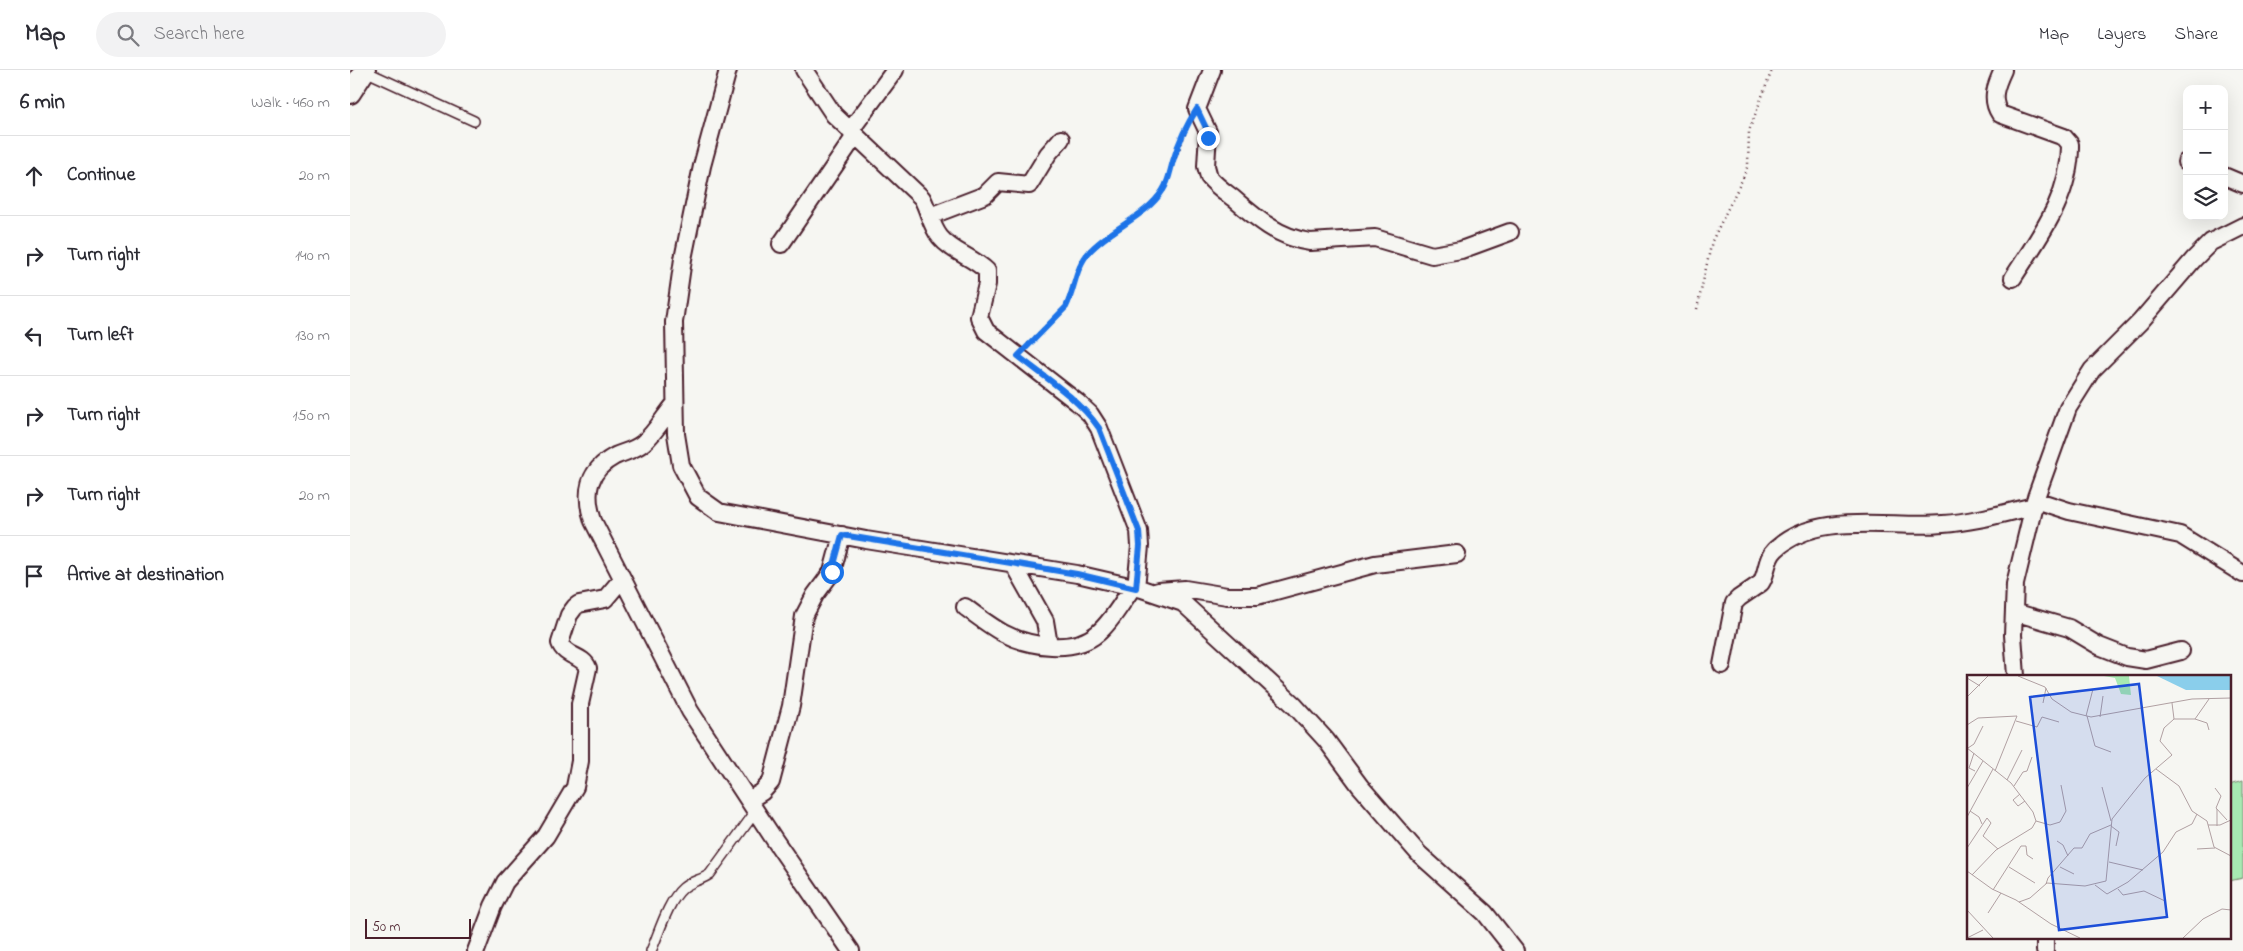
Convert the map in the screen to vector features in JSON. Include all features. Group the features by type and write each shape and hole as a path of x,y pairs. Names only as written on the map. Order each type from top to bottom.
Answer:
{"street":[{"path":"350,93 365,70"},
{"path":"728,70 702,166 683,258 674,322 676,434 681,465 698,497 718,512 842,535 1077,574 1140,588 1183,603 1294,705 1326,740 1360,786 1419,854 1486,913 1515,951"},
{"path":"804,70 822,100 853,134 922,198 935,230 946,244 987,271 988,284 979,317 986,331 1090,414 1099,428 1139,531 1140,588 1099,632 1088,640 1072,645 1049,645 1026,641 1004,634 965,607"},
{"path":"781,244 895,70"},
{"path":"1212,70 1199,97 1197,109 1208,132 1206,166 1209,177 1254,216 1289,238 1310,242 1374,238 1432,255 1461,250 1510,232"},
{"path":"2003,70 1995,90 1994,100 2000,114 2064,137 2070,144 2067,171 2053,216 2013,278"},
{"path":"930,216 966,204 985,195 998,182 1029,184 1048,154 1061,139"},
{"path":"2228,178 2243,184"},
{"path":"2016,675 2015,584 2034,503 2068,408 2092,370 2140,322 2211,242 2243,226"},
{"path":"674,405 641,445 603,464 594,473 590,484 588,507 593,521 690,711 851,951"},
{"path":"1722,665 1734,603 1761,584 1769,557 1776,549 1802,533 1841,524 1943,524 1971,521 2034,503 2088,514 2143,529 2175,534 2243,574"},
{"path":"753,806 771,782 791,706 804,616 815,595 832,572 842,535"},
{"path":"1140,588 1185,589 1227,596 1250,597 1341,575 1375,564 1457,554"},
{"path":"1013,564 1045,621 1049,645"},
{"path":"476,951 493,906 505,882 546,836 575,788 580,761 580,704 588,668 586,663 565,652 560,644 569,615 579,604 605,599 622,579"},
{"path":"2014,612 2069,628 2099,646 2127,657 2152,659 2181,651"}],"lane":[{"path":"365,70 474,121"},
{"path":"651,951 677,895 688,883 704,879 710,874 753,806"}],"path":[{"path":"1697,308 1712,241 1748,165 1749,131 1772,70"},
{"path":"1018,356 1066,307 1071,297 1080,265 1090,250 1149,206 1163,191 1170,176 1174,160 1197,109"}],"green space":[{"path":"2243,781 2243,878 2230,881 2230,785"}],"route":[{"path":"832,572 842,535 1077,574 1136,588 1140,561 1139,531 1099,428 1090,414 1077,402 1018,356 1066,307 1071,297 1080,265 1090,250 1149,206 1163,191 1192,116 1197,109 1199,117 1208,132 1208,138"}]}
